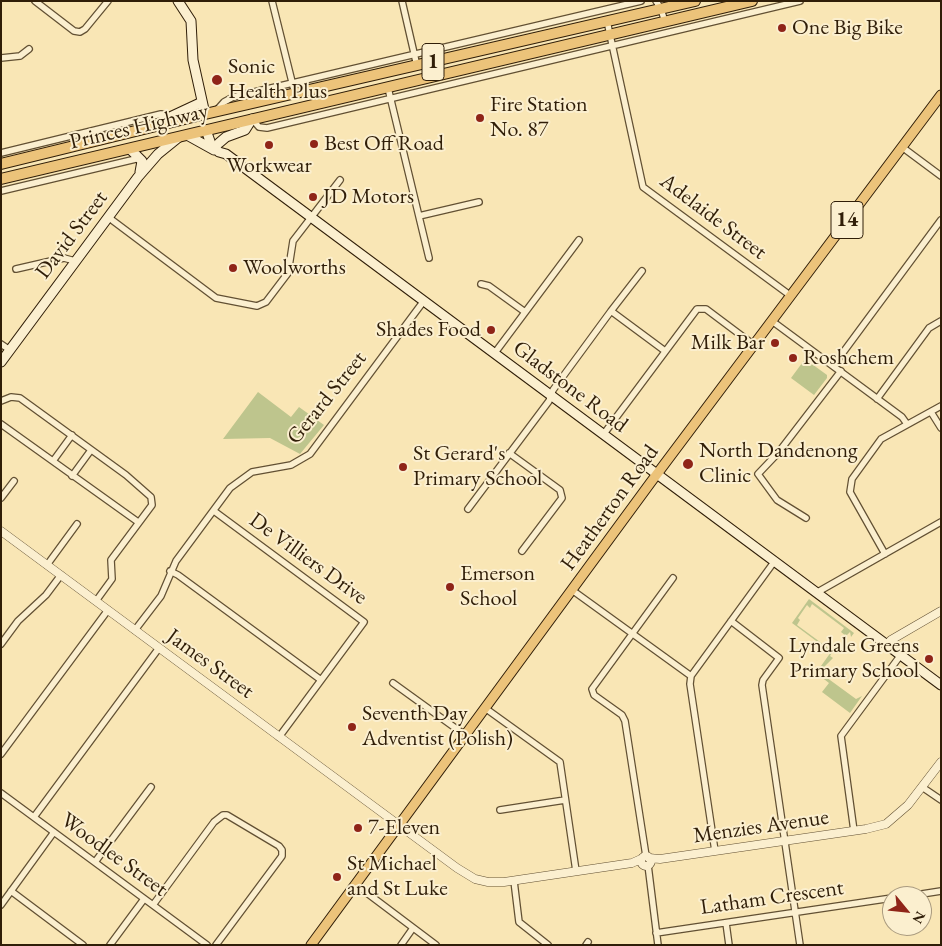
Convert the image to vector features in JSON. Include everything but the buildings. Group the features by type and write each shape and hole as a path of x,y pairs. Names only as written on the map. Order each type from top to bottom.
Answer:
{"highway":[{"name":"Princes Highway","path":"1,164 54,152 173,119 295,95 416,61 466,54 607,20 659,5 695,1"},
{"name":"Princes Highway","path":"1,178 388,88 611,40 665,23 752,1"},
{"path":"205,114 209,130"}],"main road":[{"path":"178,1 191,21 193,60 205,114"},
{"name":"Heatherton Road","path":"311,945 657,475 941,95"},
{"path":"173,119 202,102"},
{"path":"183,136 221,150 226,136 245,130 252,119"},
{"name":"Gladstone Road","path":"209,130 221,150 310,218 941,685"},
{"name":"David Street","path":"1,362 138,177 158,154 183,136"},
{"path":"126,150 140,158 142,164 138,177"}],"street":[{"path":"35,1 74,31 80,32 85,29 108,1"},
{"path":"272,1 295,95"},
{"path":"402,1 416,61"},
{"name":"Princes Highway","path":"216,112 224,102 231,98 293,82 416,61 472,43 641,1"},
{"name":"Princes Highway","path":"611,40 800,1"},
{"path":"659,5 665,23"},
{"name":"Adelaide Street","path":"607,20 643,187 790,296"},
{"path":"252,119 259,127 267,128 390,99 611,40"},
{"path":"466,54 472,43"},
{"path":"1,58 20,56 29,49"},
{"path":"388,88 428,258"},
{"path":"1,153 161,114 173,119"},
{"path":"54,152 60,139"},
{"path":"902,147 941,176"},
{"path":"102,167 126,150"},
{"path":"1,191 140,158"},
{"path":"108,217 216,298 256,306 266,302 288,273 292,244 340,180"},
{"path":"419,216 478,202"},
{"path":"833,366 941,220"},
{"path":"494,354 579,240"},
{"path":"16,269 64,258 75,261"},
{"path":"468,508 642,270"},
{"path":"481,284 489,286 525,312"},
{"name":"Gerard Street","path":"135,630 161,596 170,571 230,488 245,476 260,470 291,465 310,454 423,302"},
{"path":"603,435 695,310 701,308 754,345"},
{"path":"611,311 665,351"},
{"path":"772,321 902,416 907,424"},
{"path":"878,399 929,328 941,321"},
{"path":"1,344 10,350"},
{"path":"806,518 777,500 758,474 778,453 841,371"},
{"path":"1,400 11,397 20,398 126,474 151,497 152,505 111,560 112,579 96,602"},
{"path":"885,554 850,492 852,479 881,439 941,406"},
{"path":"931,412 941,428"},
{"path":"1,424 138,522"},
{"path":"53,460 72,435"},
{"path":"72,476 92,450"},
{"path":"509,453 560,490 562,498 522,551"},
{"path":"1,498 14,480"},
{"name":"De Villiers Drive","path":"214,511 364,622 279,737"},
{"path":"816,593 941,522"},
{"path":"47,565 77,524"},
{"name":"James Street","path":"1,531 399,825"},
{"path":"715,851 690,684 691,676 774,562"},
{"path":"170,571 321,680"},
{"path":"1,644 18,621 46,595 61,575"},
{"path":"658,945 626,721 622,715 592,691 592,687 673,578"},
{"path":"572,590 691,676"},
{"path":"1,754 108,610"},
{"path":"886,645 890,640 941,611"},
{"path":"731,621 779,658 763,680 762,685 800,945"},
{"path":"34,817 159,648"},
{"path":"854,830 841,736 900,656"},
{"path":"393,683 465,735"},
{"path":"485,708 560,762 576,871"},
{"name":"Menzies Avenue","path":"399,825 457,868 479,880 514,881 645,860 854,830 889,827 900,820 908,805 941,762"},
{"path":"922,786 941,800"},
{"path":"95,862 151,787"},
{"name":"Woodlee Street","path":"1,793 207,945"},
{"path":"500,810 565,800"},
{"path":"153,906 217,819 227,815 279,846 282,850 282,856 216,945"},
{"path":"1,904 54,832"},
{"path":"514,881 520,922 548,945"},
{"path":"355,884 436,945"},
{"path":"11,891 83,945"},
{"path":"110,945 144,899"},
{"name":"Latham Crescent","path":"656,933 882,899"},
{"path":"726,923 729,945"},
{"path":"401,945 413,928"}],"green space":[{"path":"805,359 827,375 827,378 814,395 791,378"},
{"path":"258,392 291,417 299,407 324,425 300,454 270,438 223,439"},
{"path":"809,599 854,633 851,637 850,632 846,636 841,632 844,628 812,604 810,608 807,605 798,618 800,620 797,625 831,650 834,647 838,651 836,653 833,651 830,656 833,658 819,672 856,699 862,696 850,713 822,692 829,683 816,673 831,652 792,623"}],"place":[{"name":"One Big Bike","path":"782,28"},
{"name":"Sonic Health Plus","path":"217,80"},
{"name":"Fire Station No. 87","path":"480,118"},
{"name":"Best Off Road","path":"314,144"},
{"name":"Workwear","path":"269,145"},
{"name":"JD Motors","path":"313,197"},
{"name":"Woolworths","path":"233,268"},
{"name":"Shades Food","path":"491,330"},
{"name":"Milk Bar","path":"775,343"},
{"name":"Roshchem","path":"793,358"},
{"name":"North Dandenong Clinic","path":"688,464"},
{"name":"St Gerard's Primary School","path":"403,467"},
{"name":"Emerson School","path":"450,587"},
{"name":"Lyndale Greens Primary School","path":"929,659"},
{"name":"Seventh Day Adventist (Polish)","path":"352,727"},
{"name":"7-Eleven","path":"358,828"},
{"name":"St Michael and St Luke","path":"337,877"}]}
